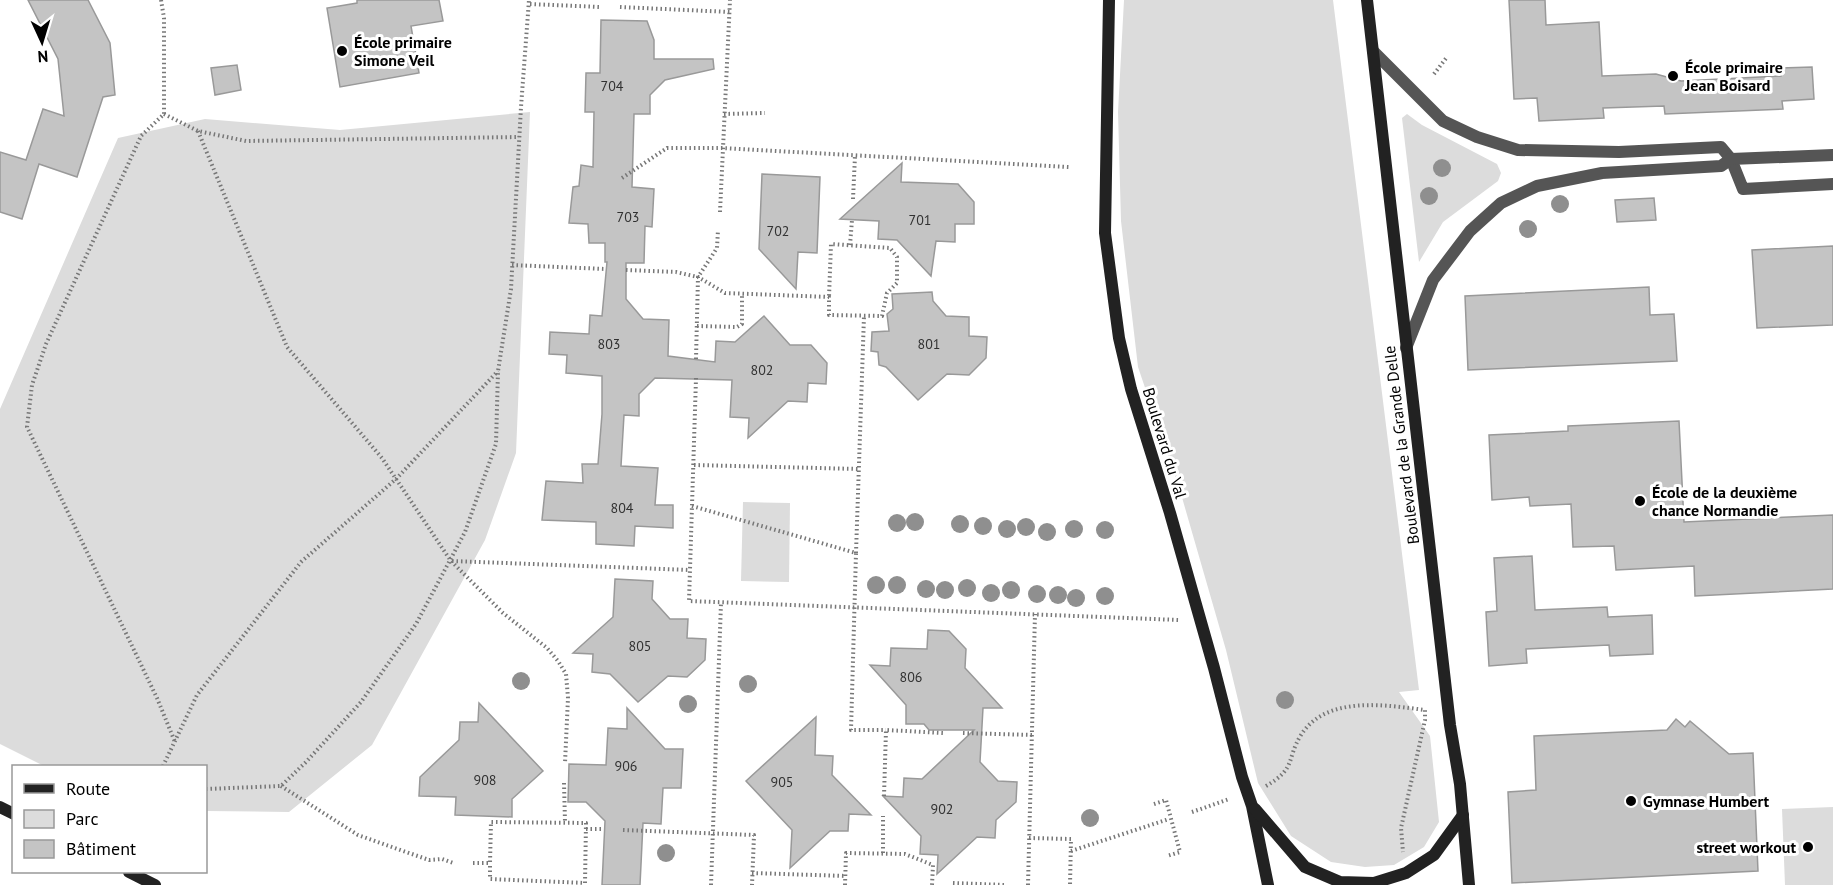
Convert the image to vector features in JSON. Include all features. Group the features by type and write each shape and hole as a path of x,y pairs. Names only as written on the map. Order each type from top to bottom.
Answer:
{"street":[{"name":"Boulevard du Val","path":"1109,0 1105,233 1119,338 1131,389 1170,513 1242,777 1252,806 1268,885"},
{"name":"Boulevard de la Grande Delle","path":"1367,0 1450,725 1463,815 1469,885"},
{"path":"1373,51 1443,121 1477,137 1518,150 1619,152 1721,147 1731,159 1743,189 1833,184"},
{"path":"1406,348 1433,280 1470,231 1501,203 1537,186 1602,173 1721,166 1731,159 1833,155"},
{"path":"1252,806 1305,867 1340,882 1374,883 1406,873 1434,855 1463,815"},
{"path":"131,873 155,885"}],"path":[{"path":"161,0 164,18 164,114 141,136 45,344 32,385 27,427 158,698 175,742"},
{"path":"720,212 730,0"},
{"path":"281,786 361,702 416,624 465,532 496,444 498,371 511,289 519,137 530,2 600,7"},
{"path":"620,7 730,12"},
{"path":"1434,74 1447,57"},
{"path":"724,114 765,113"},
{"path":"164,114 198,131 246,141 519,137"},
{"path":"198,131 287,347 382,458 451,561 503,613 547,648 566,674 568,698 565,764"},
{"path":"622,178 667,148 722,148 1069,166"},
{"path":"853,199 855,156"},
{"path":"850,245 852,220"},
{"path":"696,359 698,277 717,248 718,230"},
{"path":"831,244 850,245 890,249 897,257 897,283 887,292 882,316 829,315 831,244"},
{"path":"512,265 605,269"},
{"path":"626,270 676,272 698,277 725,293 830,297"},
{"path":"697,326 737,327 742,324 742,294"},
{"path":"864,316 851,730 943,733"},
{"path":"164,765 197,695 302,562 396,479 498,371"},
{"path":"696,378 689,602 1200,621"},
{"path":"694,465 859,469"},
{"path":"692,506 856,553"},
{"path":"451,561 690,570"},
{"path":"711,885 721,603"},
{"path":"1028,885 1035,614"},
{"path":"1260,789 1277,779 1287,769 1300,736 1309,725 1325,713 1348,707 1384,705 1425,710 1425,720 1401,828 1404,859"},
{"path":"884,796 886,730"},
{"path":"963,733 1032,735"},
{"path":"564,783 564,822"},
{"path":"207,789 281,786 358,835 429,860 442,859 453,863"},
{"path":"1191,812 1233,798"},
{"path":"1154,804 1166,800 1172,818 1180,852 1167,856"},
{"path":"883,853 884,816"},
{"path":"1071,851 1169,819"},
{"path":"491,822 586,823 586,828 585,883 563,884 490,879 491,822"},
{"path":"586,828 604,829"},
{"path":"623,830 754,835 752,885"},
{"path":"1029,838 1071,838 1070,885"},
{"path":"845,885 846,853 905,854 933,865 933,883"},
{"path":"473,863 490,863"},
{"path":"752,873 846,876"},
{"path":"953,883 1005,885"}],"green space":[{"path":"1124,0 1333,0 1419,690 1399,692 1430,736 1439,822 1424,847 1394,865 1365,867 1331,862 1291,836 1258,783 1226,650 1181,494 1138,367 1121,221 1118,112"},
{"path":"530,112 516,453 485,540 372,745 289,812 207,811 207,765 42,765 0,744 0,409 118,138 205,119 340,130"},
{"path":"1407,114 1422,125 1497,164 1501,173 1498,181 1443,222 1419,262 1402,118"},
{"path":"743,502 790,503 789,582 741,581"},
{"name":"street workout","path":"1833,807 1833,885 1785,885 1782,809"}],"building":[{"path":"28,0 88,0 110,43 115,95 103,97 77,177 39,164 22,219 0,212 0,152 26,160 43,109 64,116 58,59"},
{"path":"357,0 439,0 443,21 411,26 419,73 340,87 327,8 357,3"},
{"path":"1509,0 1545,0 1546,25 1599,22 1602,76 1656,74 1681,81 1781,76 1781,68 1812,67 1814,99 1782,101 1783,109 1665,114 1664,106 1603,108 1604,118 1539,121 1537,98 1514,99"},
{"path":"601,20 647,21 654,40 654,59 713,59 714,69 665,80 650,95 650,114 634,114 632,187 654,189 652,227 645,226 644,263 626,263 626,299 643,319 669,320 668,356 715,362 716,341 735,342 764,316 790,345 811,345 827,363 826,384 808,383 807,402 788,401 748,438 749,418 730,417 732,380 655,378 639,394 639,416 624,415 621,466 658,468 655,505 673,505 673,528 635,526 634,546 596,544 596,522 542,520 546,481 583,483 582,464 598,464 602,376 566,373 567,355 549,354 550,332 589,334 590,315 602,316 607,262 605,262 605,243 589,243 588,224 569,223 573,187 579,186 581,165 593,167 594,112 585,112 586,73 600,73"},
{"path":"237,65 241,90 215,95 211,68"},
{"path":"902,163 901,182 958,184 974,202 974,224 955,224 955,242 936,241 931,276 897,240 878,239 879,221 840,219"},
{"path":"762,174 820,177 817,253 798,252 796,289 759,249"},
{"path":"1654,198 1656,220 1617,222 1615,200"},
{"path":"1833,246 1833,325 1757,328 1752,250"},
{"path":"1649,287 1650,315 1674,314 1677,361 1468,370 1465,296"},
{"path":"932,292 933,301 946,316 969,317 969,336 987,337 986,358 969,375 947,374 918,400 886,367 879,365 878,352 871,351 872,332 889,331 887,314 893,309 892,294"},
{"path":"1679,421 1684,522 1833,515 1833,589 1695,596 1694,566 1616,570 1614,546 1573,547 1571,504 1530,506 1529,497 1492,500 1489,435 1568,431 1568,426"},
{"path":"1532,556 1535,610 1607,607 1608,617 1652,615 1653,654 1610,656 1609,645 1526,649 1527,663 1489,666 1486,612 1497,611 1494,558"},
{"path":"615,579 653,581 652,599 670,619 688,619 687,638 706,639 705,660 687,677 668,676 638,702 610,674 592,672 593,654 573,653 613,617"},
{"path":"928,630 949,631 966,649 965,668 1002,708 983,708 980,762 998,781 1017,782 1016,802 996,820 995,838 977,837 937,874 938,855 920,854 921,836 883,796 903,797 904,778 922,779 974,730 929,730 924,724 906,724 906,705 870,665 890,666 891,648 927,649"},
{"path":"479,703 543,771 512,799 512,817 455,815 456,797 419,796 420,777 459,740 460,722 478,722"},
{"path":"627,708 665,749 683,749 681,788 663,788 661,824 643,823 640,885 602,885 605,821 586,802 568,802 569,764 606,765 608,728 627,729"},
{"path":"816,717 815,755 833,756 832,775 871,815 849,814 848,831 830,831 790,868 792,830 746,781"},
{"name":"Gymnase Humbert","path":"1676,719 1685,727 1690,721 1729,754 1753,753 1758,871 1512,883 1508,792 1536,790 1534,736 1667,730"}],"place":[{"name":"École primaire Simone Veil","path":"342,51"},
{"name":"École primaire Jean Boisard","path":"1673,76"},
{"name":"École de la deuxième chance Normandie","path":"1640,501"},
{"name":"Gymnase Humbert","path":"1631,801"},
{"name":"street workout","path":"1808,847"}]}
